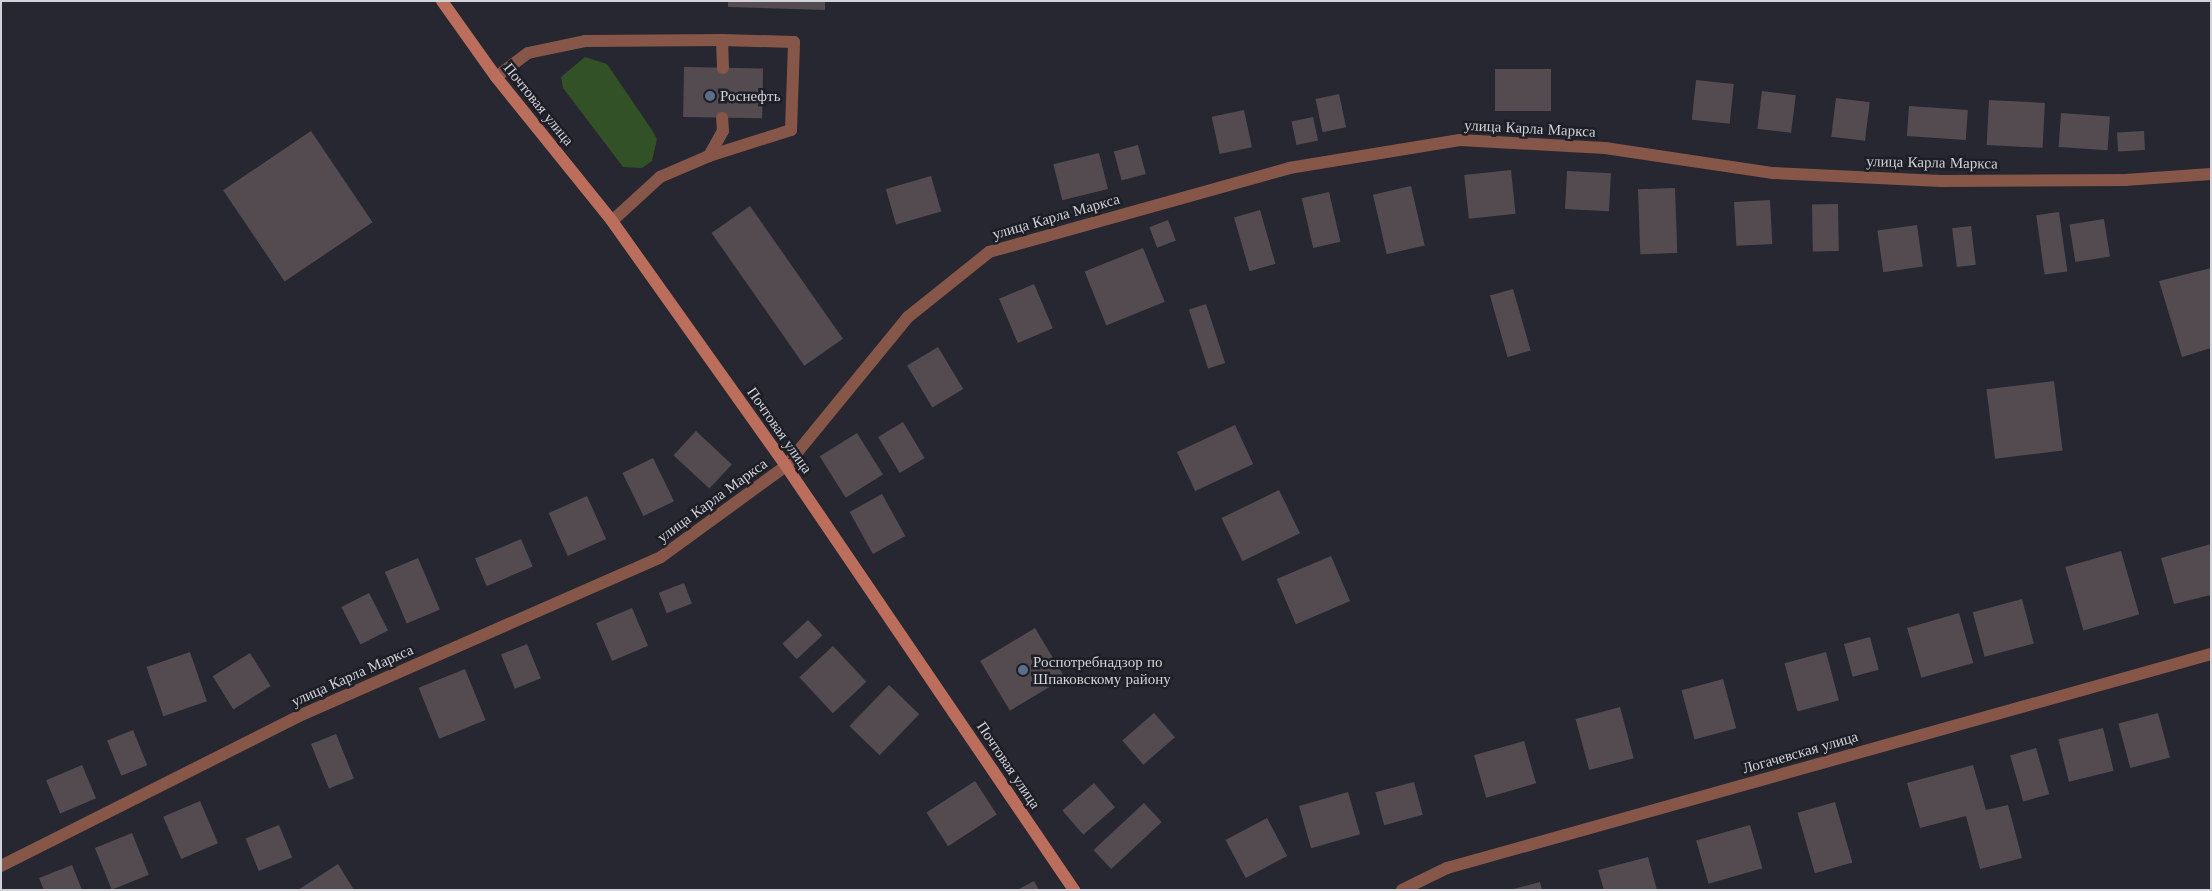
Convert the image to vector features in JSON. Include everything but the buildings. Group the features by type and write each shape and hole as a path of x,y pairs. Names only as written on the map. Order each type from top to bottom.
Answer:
{"main road":[{"name":"Почтовая улица","path":"442,1 496,77 612,221 786,466 1074,890"}],"street":[{"path":"496,77 528,53 585,40 794,42 791,130 709,156 660,177 612,221"},
{"path":"722,40 723,68"},
{"path":"709,156 723,131 722,118"},
{"name":"улица Карла Маркса","path":"1,866 299,716 661,557 786,466 908,317 989,252 1288,168 1460,140 1606,148 1773,173 1941,181 2125,180 2211,174"},
{"name":"Логачевская улица","path":"1402,890 1447,868 2211,654"}],"green space":[{"path":"585,57 607,64 657,139 652,161 642,168 623,167 563,88 561,77"}],"place":[{"name":"Роснефть","path":"710,96"},
{"name":"Роспотребнадзор по Шпаковскому району","path":"1023,670"}]}
